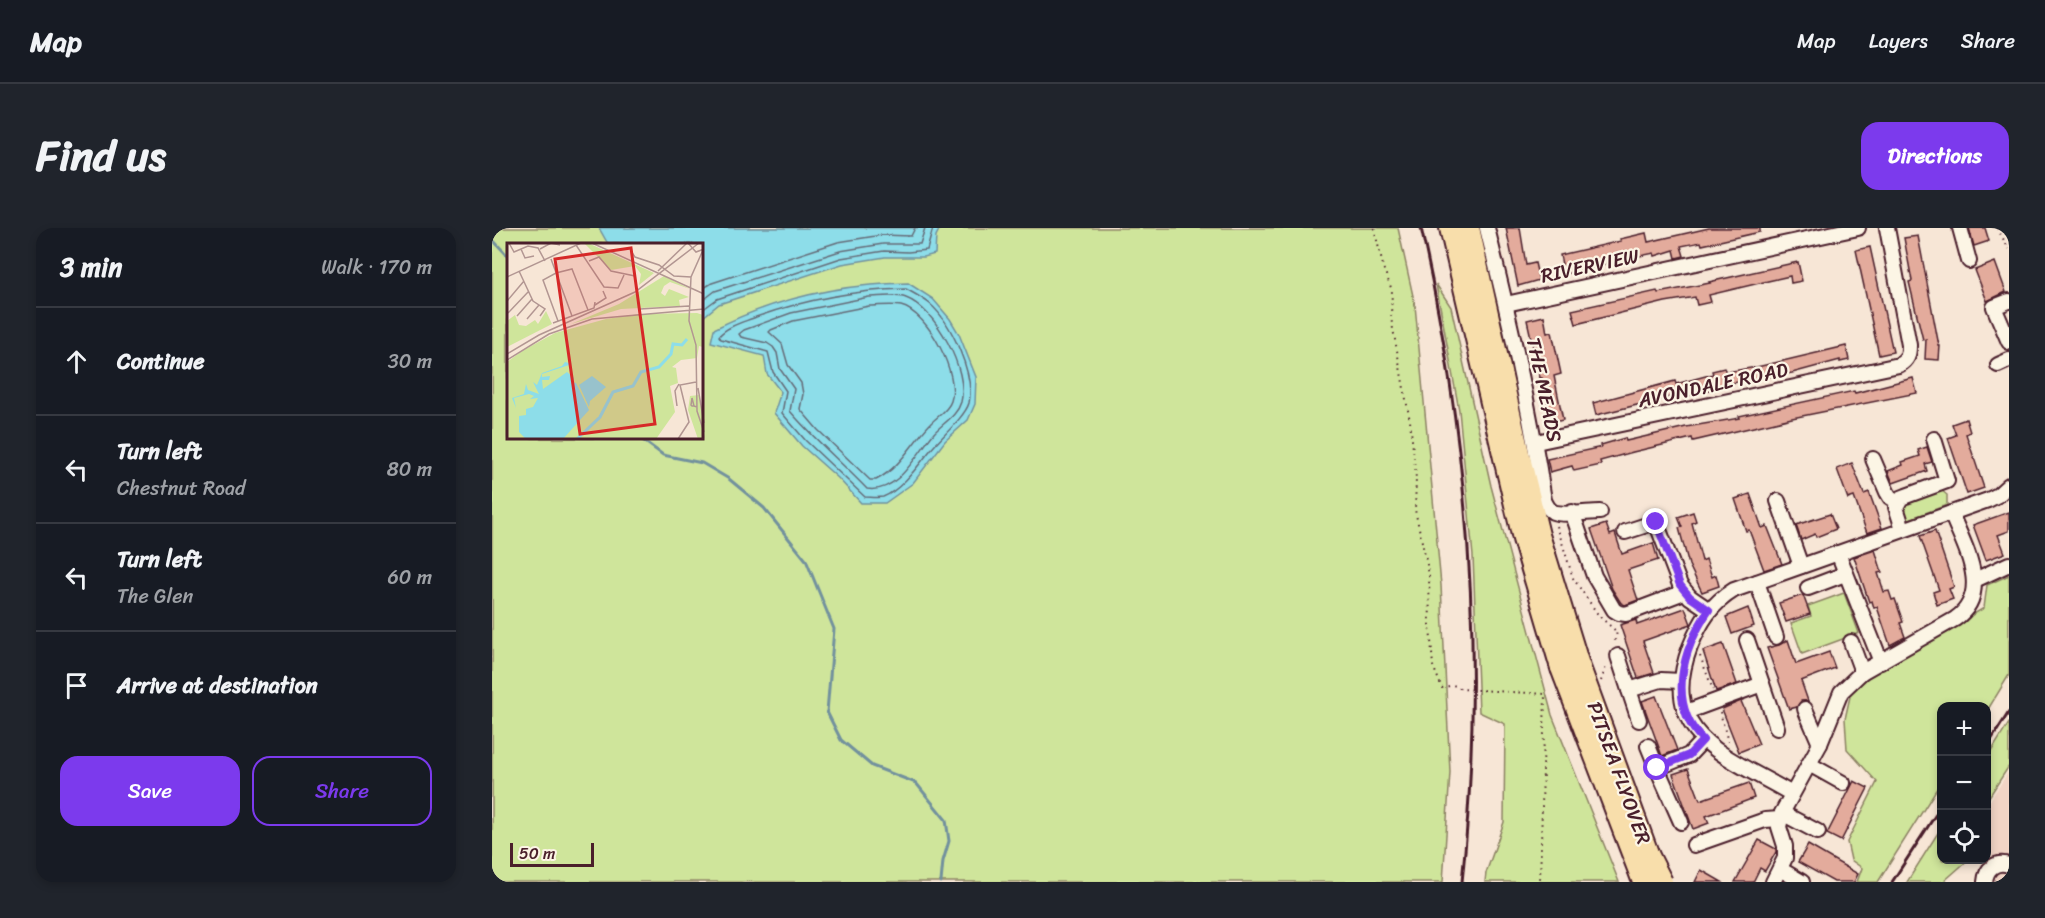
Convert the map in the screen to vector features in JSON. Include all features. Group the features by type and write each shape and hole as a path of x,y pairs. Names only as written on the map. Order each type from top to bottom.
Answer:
{"highway":[{"path":"1450,228 1523,539 1570,665"},
{"path":"1469,228 1570,665"},
{"name":"PITSEA FLYOVER","path":"1570,665 1641,878"},
{"name":"PITSEA FLYOVER","path":"1570,665 1649,856 1662,882"}],"street":[{"name":"THE MEADS","path":"1487,228 1536,442 1545,500 1552,511"},
{"name":"RIVERVIEW","path":"1506,304 1858,228"},
{"name":"AVONDALE ROAD","path":"1536,442 1899,365 1909,354 1909,345 1887,228"},
{"path":"1960,228 1969,261"},
{"path":"2009,301 1994,307 2009,342"},
{"path":"1903,529 1897,511 1898,502 1906,496 1949,486 1934,439"},
{"path":"1873,459 1887,492 1898,502"},
{"path":"1792,794 1714,749 1695,731 1686,712 1681,692 1683,670 1694,637 1709,610 1726,595 1757,582 1988,500 2009,485"},
{"path":"1778,501 1801,566"},
{"path":"1552,511 1600,512"},
{"path":"1572,512 1594,576 1614,610 1626,614 1678,594"},
{"path":"1773,882 1785,852 1779,828 1781,816 1820,744 1841,692 1862,672 1962,615 1972,602 1975,580 1951,513"},
{"path":"1625,532 1656,522 1680,585 1690,597 1709,610"},
{"path":"1838,553 1881,662"},
{"path":"1975,580 2009,564"},
{"path":"1808,588 1845,574"},
{"path":"1757,582 1776,637"},
{"path":"1747,640 1777,728"},
{"path":"1851,642 1862,672"},
{"path":"1612,657 1629,690 1639,720"},
{"path":"1629,690 1660,680 1681,681"},
{"path":"1686,712 1762,684"},
{"path":"1805,709 1820,744"},
{"path":"1657,768 1689,755 1703,740"},
{"path":"1648,746 1681,822"},
{"path":"1809,764 1844,783"},
{"path":"1694,845 1781,816 1818,832"},
{"path":"1985,882 1990,868 2008,863"},
{"path":"1780,869 1802,882"}],"path":[{"path":"1374,228 1384,270 1392,290 1391,318 1410,421 1416,478 1415,510 1429,574 1433,666 1442,688 1453,685 1462,689 1552,695"},
{"path":"1997,228 2009,249"},
{"path":"1552,511 1573,578 1599,616 1617,632 1612,657 1601,683"},
{"path":"1697,647 1717,701 1728,742"},
{"path":"1540,882 1545,694"}],"shaded area":[{"path":"2009,771 2009,882 1988,882 1989,864 1991,864 1991,799"}],"green space":[{"path":"492,228 1398,228 1415,305 1441,585 1450,772 1443,882 492,882"},
{"path":"1436,284 1451,307 1491,486 1552,715 1619,882 1485,882 1504,822 1505,724 1479,712 1473,556 1459,410"},
{"path":"1941,490 1947,495 1947,505 1909,519 1905,518 1903,504"},
{"path":"2009,575 2009,675 1991,704 1991,702 1937,702 1937,788 1878,882 1857,882 1862,868 1851,860 1847,842 1877,782 1847,749 1845,719 1851,692 1866,678 1984,608 1987,585"},
{"path":"1844,593 1859,633 1802,654 1791,623 1811,616 1808,606"},
{"path":"2009,723 2009,766 1991,794 1991,756 1991,752"},
{"path":"1937,834 1937,864 1963,864 1943,882 1907,882"}],"water":[{"path":"599,228 940,228 936,236 935,254 924,257 885,257 842,264 719,304 704,316 704,243 607,243"},
{"path":"908,283 933,299 959,334 976,377 975,404 968,420 945,441 913,483 885,503 861,503 838,478 802,446 774,413 781,392 767,374 764,356 711,342 714,329 784,301 857,286"}],"building":[{"path":"1506,228 1520,228 1526,265 1535,263 1539,280 1518,286"},
{"path":"1709,228 1760,228 1760,232 1702,245 1701,242 1681,246 1684,256 1676,258 1674,250 1655,256 1654,253 1564,274 1560,255 1646,233 1648,242"},
{"path":"1969,228 1985,228 1989,241 1974,246"},
{"path":"1918,236 1940,346 1939,360 1925,359 1926,339 1923,340 1909,282 1912,281 1904,238"},
{"path":"1870,247 1893,352 1879,355 1856,250"},
{"path":"1798,262 1802,281 1791,283 1790,276 1768,281 1709,295 1711,302 1697,305 1695,297 1576,324 1572,310 1657,291 1658,293 1710,283"},
{"path":"1995,262 2006,292 1987,301 1975,270"},
{"path":"1544,316 1547,333 1552,332 1561,374 1554,376 1563,420 1550,423 1542,378 1540,378 1527,320"},
{"path":"1846,346 1849,360 1732,383 1687,396 1686,393 1596,415 1593,403 1675,381 1676,384 1713,374 1712,371 1724,368 1726,372 1757,367"},
{"path":"1913,378 1917,393 1693,441 1692,438 1600,461 1601,465 1574,471 1572,466 1550,472 1547,459 1602,447 1601,445 1625,438 1626,441 1686,427 1740,418 1739,416 1854,391 1855,393"},
{"path":"1966,419 1970,432 1966,434 1984,488 1967,494 1948,438 1956,435 1952,424"},
{"path":"1927,447 1932,462 1925,464 1927,471 1893,483 1888,471 1903,465 1902,462 1920,456 1918,450"},
{"path":"1852,463 1864,494 1869,492 1882,528 1867,533 1854,497 1848,499 1837,469"},
{"path":"1750,494 1762,528 1767,526 1782,564 1764,570 1749,530 1746,531 1735,499"},
{"path":"1693,512 1696,521 1692,523 1702,561 1706,559 1712,577 1716,575 1719,586 1702,592 1689,565 1679,528 1682,527 1678,517"},
{"path":"2009,512 2009,531 1998,535 2005,553 1986,560 1973,525"},
{"path":"1830,514 1836,529 1801,540 1796,525"},
{"path":"1606,524 1610,535 1615,533 1622,554 1653,543 1658,560 1628,570 1638,600 1625,605 1621,603 1612,589 1591,529"},
{"path":"1935,531 1954,587 1949,589 1953,599 1937,605 1933,592 1939,590 1920,536"},
{"path":"1875,550 1882,572 1878,573 1884,592 1889,591 1892,600 1895,599 1903,622 1900,623 1905,637 1890,645 1877,607 1874,608 1872,601 1869,602 1854,557"},
{"path":"1803,595 1810,614 1786,622 1779,603"},
{"path":"1685,608 1691,624 1643,641 1654,673 1638,678 1620,625 1636,620 1637,625"},
{"path":"1748,608 1754,626 1732,634 1726,617"},
{"path":"1788,640 1796,664 1829,652 1835,668 1801,681 1808,701 1801,701 1797,707 1789,709 1767,648"},
{"path":"1723,644 1737,684 1716,691 1703,651"},
{"path":"1656,696 1677,750 1662,756 1642,701"},
{"path":"1741,701 1759,744 1739,752 1722,709"},
{"path":"1688,769 1700,800 1749,783 1754,798 1706,816 1709,823 1693,829 1673,774"},
{"path":"1854,781 1868,788 1841,841 1827,834"},
{"path":"1759,840 1776,849 1776,852 1765,871 1760,868 1753,882 1735,882"},
{"path":"1808,845 1858,874 1854,882 1834,882 1798,862"},
{"path":"1701,870 1722,882 1695,882"}],"waterway":[{"path":"492,239 507,255"},
{"path":"643,440 663,455 702,463 729,479 764,508 806,560 834,629 827,712 841,740 872,766 916,783 946,820 949,841 943,861 941,882"}],"railway":[{"path":"1421,228 1451,390 1468,553 1472,635 1472,718 1469,800 1462,882"},
{"path":"1991,740 2009,712"},
{"path":"1892,882 1939,810"}],"route":[{"path":"1656,522 1673,570 1684,592 1709,610 1694,637 1681,681 1686,712 1695,731 1703,740 1689,755 1657,768"}]}
